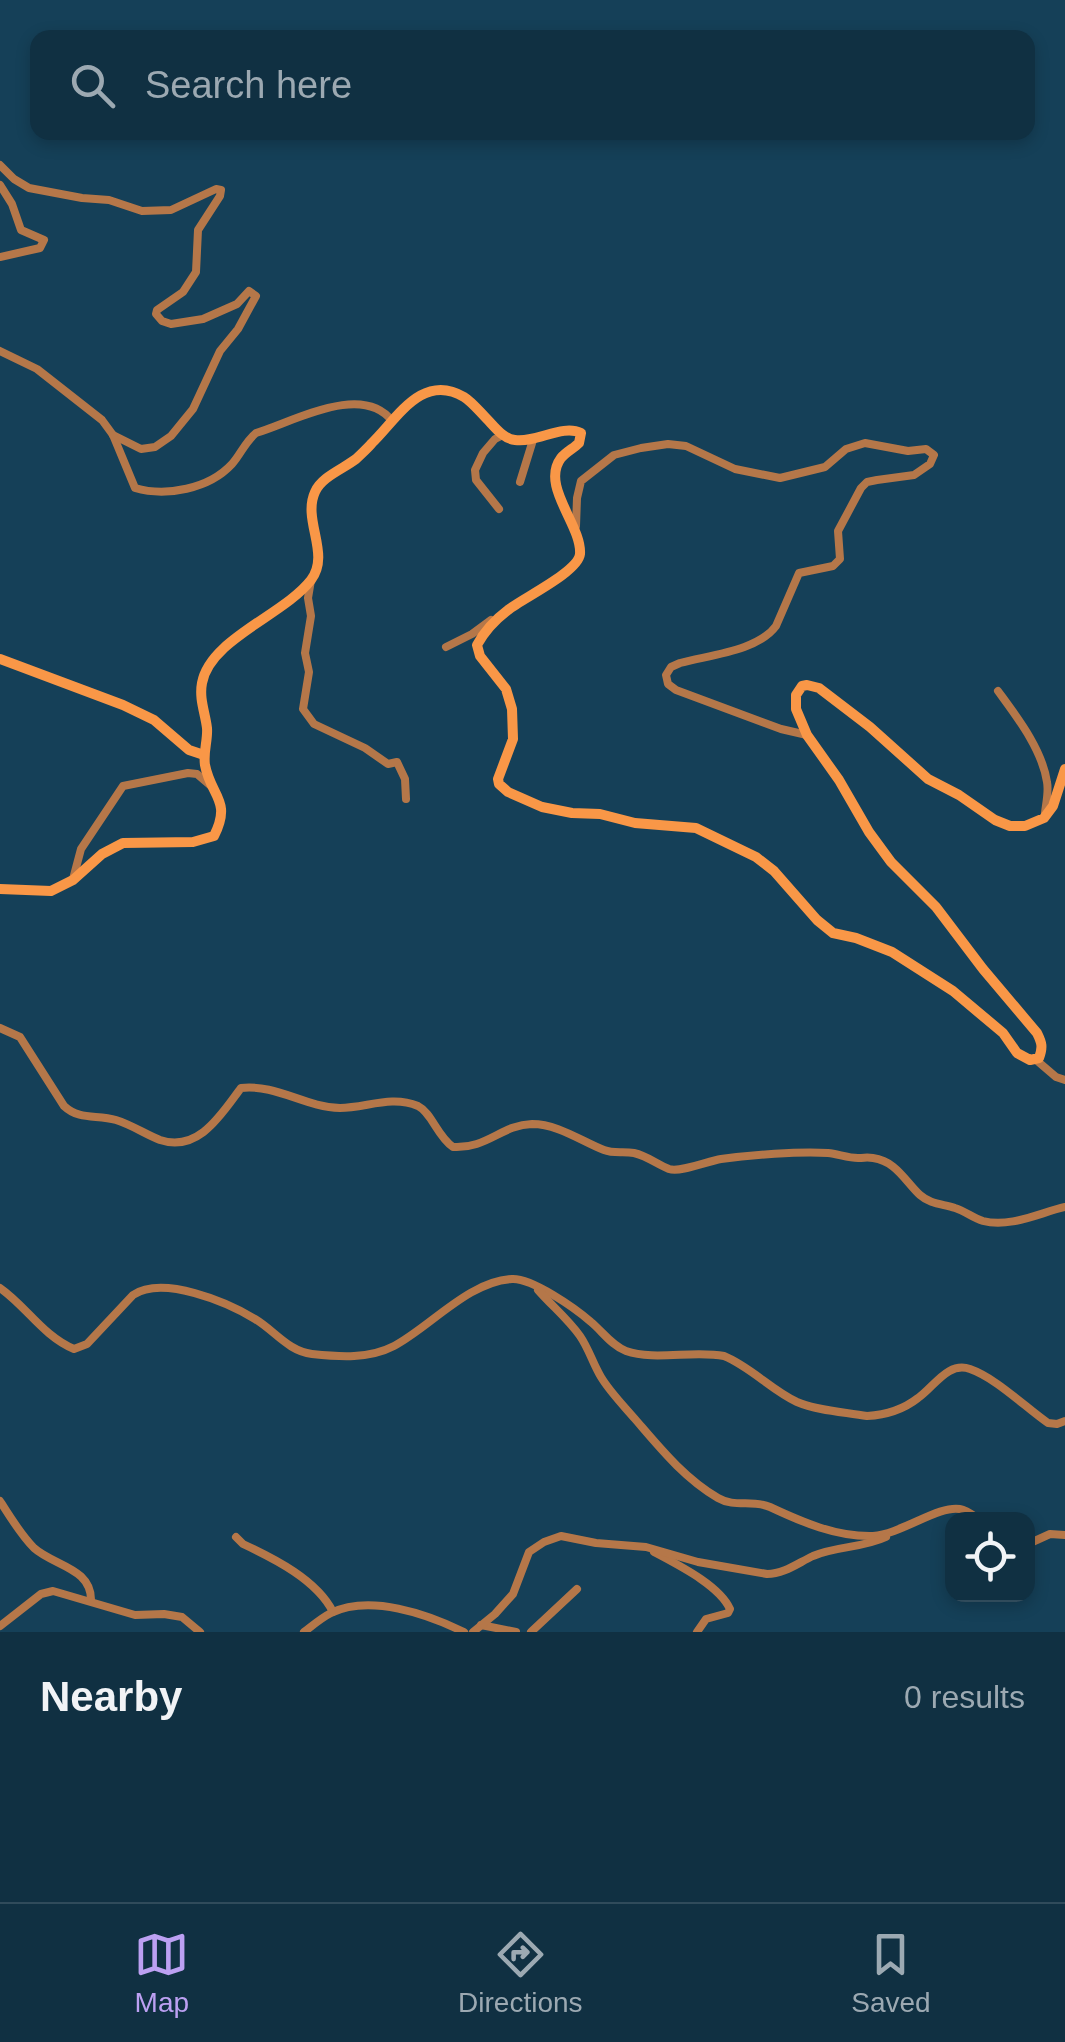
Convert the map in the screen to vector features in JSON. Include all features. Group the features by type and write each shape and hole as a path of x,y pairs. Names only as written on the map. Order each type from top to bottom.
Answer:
{"main road":[{"path":"0,889 51,891 73,880 102,854 123,842 192,842 214,836 223,814 206,771 202,678 214,658 234,640 266,619 311,580 318,562 311,505 316,488 357,458 412,400 430,390 464,397 512,440 533,440 573,430 582,433 579,443 562,456 556,468 556,484 580,554 572,568 504,613 477,645 480,656 506,688 512,709 514,733 498,778 502,787 542,807 635,823 696,828 756,857 833,933 892,952 953,991 1003,1034 1017,1053 1030,1060 1040,1058 1042,1043 1037,1033 936,907 890,862 808,736 794,700 798,690 807,685 818,688 928,779 1010,826 1025,826 1044,818 1065,769"},
{"path":"0,659 123,705 154,720 189,750 204,755"}],"street":[{"path":"0,165 30,188 110,200 142,211 171,210 221,190 198,230 196,272 183,292 156,314 166,323 203,319 237,304 249,292 256,296 253,306 220,351 193,409 168,439 141,449 113,435"},
{"path":"0,184 21,230 44,240 40,248 0,258"},
{"path":"0,351 36,369 102,420 113,435 135,488 192,488 234,463 256,433 310,413 357,404 386,414 392,422"},
{"path":"498,509 476,480 475,470 482,453 503,435"},
{"path":"520,482 533,440"},
{"path":"577,536 576,508 582,481 614,455 641,448 686,446 735,470 780,478 825,467 846,449 865,442 908,451 926,449 934,455 930,464 914,475 868,482 860,488 838,531 840,559 833,566 798,573 771,633 746,646 680,663 671,667 666,676 668,684 676,690 808,736"},
{"path":"311,580 311,616 304,653 309,672 303,709 314,724 365,748 388,764 397,762 405,780 406,798"},
{"path":"446,647 504,613"},
{"path":"998,691 1029,738 1045,773 1048,791 1044,818"},
{"path":"73,880 81,850 123,786 188,773 204,779 217,792"},
{"path":"0,1028 20,1037 71,1112 80,1117 118,1120 169,1142 189,1139 206,1130 241,1088 260,1086 322,1106 351,1107 382,1101 416,1105 453,1147 482,1144 506,1130 535,1124 614,1153 634,1153 679,1170 725,1158 831,1154 878,1158 908,1179 927,1200 962,1210 979,1220 1007,1222 1065,1208"},
{"path":"1035,1059 1065,1080"},
{"path":"0,1288 39,1325 74,1349 87,1344 134,1294 161,1287 228,1305 256,1320 285,1344 306,1353 358,1356 394,1345 452,1304 495,1282 519,1279 546,1291 585,1317 625,1351 724,1356 808,1405 877,1416 910,1404 947,1372 960,1367 995,1382 1048,1423 1065,1421"},
{"path":"536,1287 576,1331 621,1405 698,1485 722,1501 764,1505 830,1531 860,1536 894,1532"},
{"path":"0,1501 35,1549 88,1582 91,1600"},
{"path":"477,1629 508,1602 529,1552 561,1536 646,1547 698,1562 776,1574 817,1554 878,1540 936,1513 953,1508 967,1512"},
{"path":"1035,1541 1050,1534 1065,1535"},
{"path":"236,1537 310,1582 332,1612"},
{"path":"646,1547 726,1601 728,1613 706,1619 697,1632"},
{"path":"531,1632 577,1589"},
{"path":"0,1626 41,1594 53,1591 135,1615 182,1617 200,1632"},
{"path":"304,1632 332,1612 372,1605 394,1606 464,1632"},
{"path":"477,1629 516,1632"}]}
